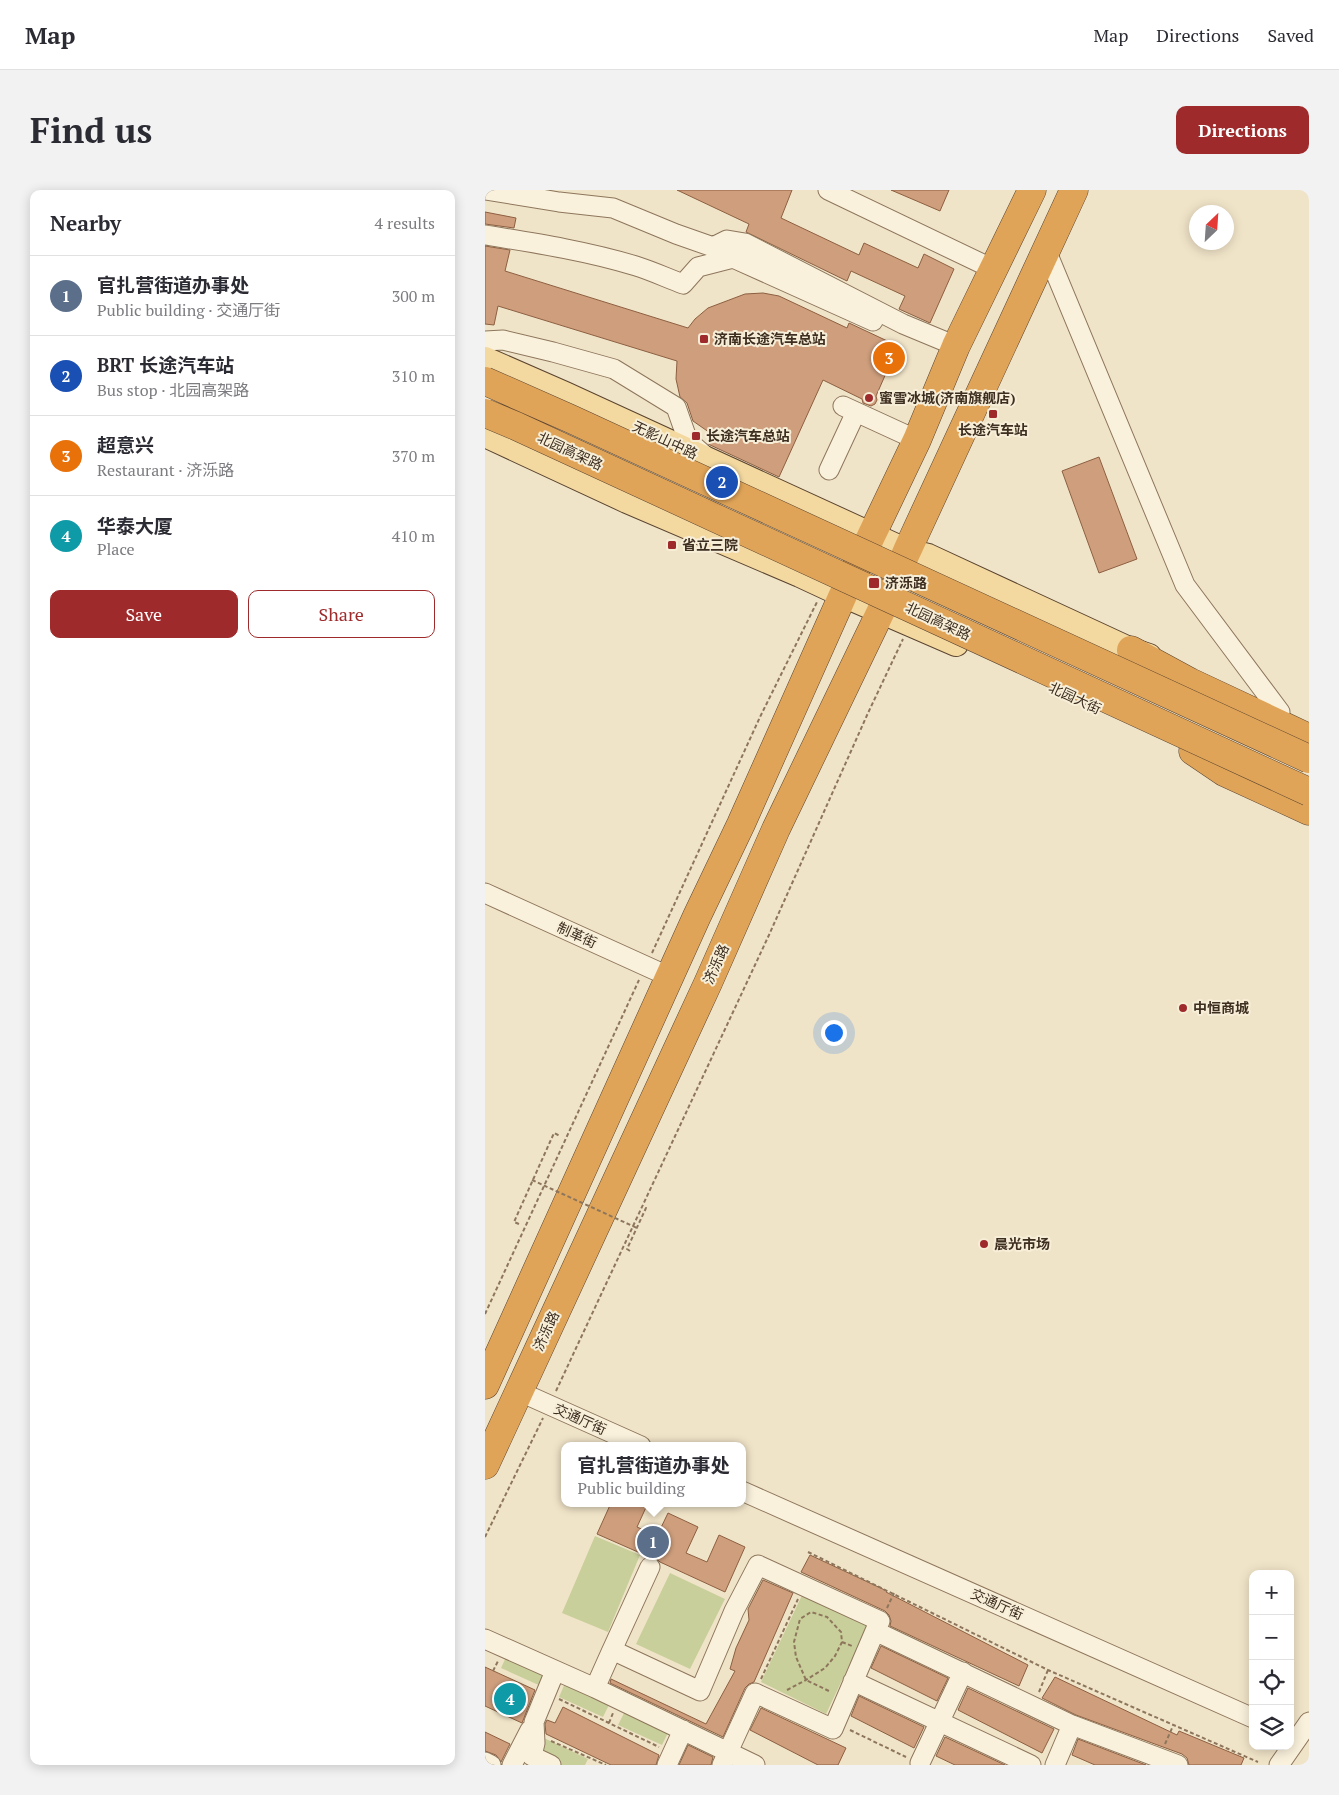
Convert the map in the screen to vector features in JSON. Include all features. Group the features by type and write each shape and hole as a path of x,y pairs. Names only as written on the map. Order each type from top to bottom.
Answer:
{"highway":[{"path":"485,1384 658,971 745,815 834,591 873,535 917,440 954,351 1031,190"},
{"name":"济泺路","path":"485,1465 708,983 776,829 881,611 1074,190"},
{"name":"北园高架路","path":"485,382 571,419 1309,759"},
{"name":"北园高架路","path":"485,413 1309,792"},
{"path":"1131,650 1179,681 1309,738"},
{"path":"1193,751 1224,772 1309,811"}],"main road":[{"name":"无影山中路","path":"485,359 873,535"},
{"path":"485,435 627,501 834,591"},
{"path":"873,535 907,551 928,556 1131,650 1177,666 1309,725"},
{"path":"907,551 919,567 1179,681 1309,746"},
{"name":"北园大街","path":"834,591 1193,751 1228,761 1309,797"}],"street":[{"path":"486,190 559,202 613,208 713,247 727,240 745,243 954,351"},
{"path":"828,190 993,269"},
{"path":"485,235 532,242 603,258 635,266 683,284 698,267 733,258 954,351"},
{"path":"1047,250 1185,584 1280,712"},
{"path":"485,341 503,340 614,369 676,407 688,441 711,461"},
{"path":"829,470 849,409 917,440"},
{"name":"制革街","path":"485,893 658,971"},
{"name":"交通厅街","path":"519,1392 632,1442"},
{"name":"交通厅街","path":"746,1493 1249,1716"},
{"path":"612,1650 700,1691 734,1611 758,1565 881,1621 833,1728 755,1692 725,1758"},
{"path":"595,1688 650,1567"},
{"path":"875,1631 1072,1725 1178,1765"},
{"path":"485,1639 683,1730 725,1758 755,1765"},
{"path":"512,1765 534,1722 555,1671"},
{"path":"920,1763 963,1672"},
{"path":"850,1690 939,1721 1031,1765"},
{"path":"534,1722 535,1743 531,1756 551,1765"},
{"path":"1279,1765 1299,1739 1309,1722"},
{"path":"1055,1765 1072,1725"},
{"path":"669,1759 683,1730"},
{"path":"485,1762 491,1765"}],"path":[{"path":"485,1314 658,971 760,717 834,591"},
{"path":"485,1537 549,1405 769,935 868,713 910,624"},
{"path":"519,1224 514,1222 532,1180 554,1133 560,1136"},
{"path":"532,1180 637,1228"},
{"path":"630,1251 627,1250 646,1208 649,1209"},
{"path":"808,1552 1048,1670 1258,1762"},
{"path":"755,1692 804,1586"},
{"path":"776,1702 782,1692 806,1680 825,1668 835,1656 842,1642 841,1632 827,1617 811,1612 800,1619 794,1642 795,1657 806,1680"},
{"path":"1033,1706 1048,1670"},
{"path":"806,1680 850,1690"},
{"path":"546,1693 669,1759"},
{"path":"534,1722 541,1736 606,1765"},
{"path":"835,1723 920,1763"},
{"path":"1159,1758 1173,1725"},
{"path":"594,1765 596,1761"}],"green space":[{"path":"595,1536 640,1555 608,1632 562,1613"},
{"path":"670,1573 725,1599 690,1669 636,1644"},
{"path":"804,1591 870,1621 826,1714 761,1682"},
{"path":"507,1655 548,1674 543,1687 501,1668"},
{"path":"566,1681 611,1701 603,1717 559,1697"},
{"path":"626,1709 670,1729 662,1745 618,1725"},
{"path":"544,1738 588,1759 585,1765 559,1765 536,1754"}],"building":[{"path":"677,190 792,190 781,218 859,255 864,243 918,268 924,254 954,269 930,323 899,309 905,296 851,271 847,281 746,232 749,224"},
{"path":"891,190 949,190 940,211"},
{"path":"485,212 516,218 514,228 485,224"},
{"path":"485,246 510,250 505,271 688,328 708,308 745,294 763,293 779,296 847,328 849,323 898,346 876,396 877,400 871,406 863,403 862,399 823,380 779,477 708,444 713,435 693,421 687,403 680,397 676,379 677,361 498,306 494,325 485,324"},
{"path":"1099,457 1137,559 1099,573 1062,471"},
{"path":"609,1507 646,1507 637,1527 657,1536 668,1513 698,1527 686,1553 707,1562 719,1535 745,1547 725,1592 660,1562 655,1557 647,1556 597,1534"},
{"path":"810,1555 887,1591 1028,1665 1019,1686 890,1626 889,1615 885,1611 801,1572"},
{"path":"763,1580 793,1593 754,1682 745,1688 723,1737 610,1683 611,1679 706,1724 735,1671 730,1669 736,1648 749,1620 748,1609"},
{"path":"881,1646 948,1678 937,1701 871,1668"},
{"path":"485,1667 535,1690 522,1723 485,1706"},
{"path":"1055,1677 1177,1735 1179,1731 1244,1758 1241,1765 1189,1765 1187,1758 1182,1754 1076,1715 1042,1698"},
{"path":"968,1688 1054,1729 1042,1753 958,1710"},
{"path":"859,1696 924,1727 914,1748 851,1716"},
{"path":"563,1707 659,1755 656,1765 611,1765 546,1734 545,1724 547,1720 555,1723"},
{"path":"761,1708 846,1748 838,1765 818,1765 750,1730"},
{"path":"485,1732 510,1744 501,1762 496,1755 485,1751"},
{"path":"945,1737 1005,1765 955,1765 936,1756"},
{"path":"1078,1739 1146,1765 1095,1765 1072,1755"},
{"path":"688,1745 713,1757 711,1765 679,1765"}],"place":[{"name":"济南长途汽车总站","path":"704,339"},
{"name":"超意兴","path":"889,358"},
{"name":"蜜雪冰城(济南旗舰店)","path":"869,398"},
{"name":"长途汽车站","path":"993,414"},
{"name":"长途汽车总站","path":"696,436"},
{"name":"BRT 长途汽车站","path":"722,482"},
{"name":"省立三院","path":"672,545"},
{"name":"济泺路","path":"874,583"},
{"name":"中恒商城","path":"1183,1008"},
{"name":"晨光市场","path":"984,1244"},
{"name":"官扎营街道办事处","path":"653,1542"},
{"name":"华泰大厦","path":"510,1699"}]}
